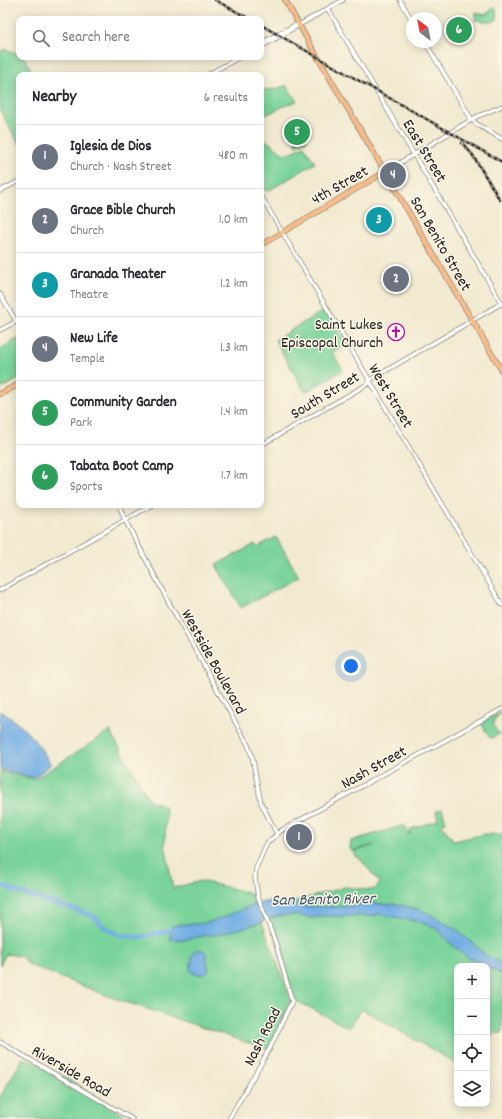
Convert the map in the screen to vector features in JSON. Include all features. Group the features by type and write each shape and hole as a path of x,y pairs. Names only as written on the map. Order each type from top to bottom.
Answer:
{"main road":[{"name":"San Benito Street","path":"285,0 502,371"},
{"name":"4th Street","path":"264,243 385,172"},
{"path":"0,394 16,386"}],"street":[{"path":"264,44 343,0"},
{"path":"400,0 407,12"},
{"name":"East Street","path":"328,9 502,303"},
{"path":"429,48 472,120 502,139"},
{"path":"212,72 234,60"},
{"name":"4th Street","path":"385,172 472,120 502,106"},
{"path":"0,191 16,183"},
{"name":"West Street","path":"264,201 502,605"},
{"path":"0,294 16,317"},
{"name":"South Street","path":"264,443 368,384 370,380 502,303"},
{"path":"0,330 16,321"},
{"name":"Westside Boulevard","path":"120,508 168,602 248,745 252,756 261,803 277,834"},
{"path":"0,590 147,508"},
{"name":"Nash Street","path":"267,843 277,834 502,709"},
{"name":"Nash Road","path":"229,1119 270,1048 292,1001 276,944 257,892 255,878 256,868 267,843"},
{"name":"Riverside Road","path":"0,1042 132,1119"}],"green space":[{"path":"491,8 496,8 497,20 491,22 475,20 476,12 484,15 491,11"},
{"path":"5,49 16,53 16,60 26,60 32,72 16,72 16,139 0,110 0,52"},
{"path":"286,85 297,101 266,115 264,112 264,90 277,89"},
{"path":"297,125 307,140 296,145 295,136 290,129"},
{"path":"264,139 284,154 304,146 315,163 270,190 264,190"},
{"path":"326,309 347,344 332,352 343,370 305,392 275,340"},
{"path":"16,340 16,381 0,389 0,349"},
{"path":"276,537 299,577 241,608 216,565 255,544 257,547"},
{"path":"502,711 495,719 493,724 499,734 491,738 481,723"},
{"path":"110,731 149,800 164,806 166,812 165,844 173,888 201,881 251,893 291,1000 270,1050 108,996 29,965 21,956 6,954 0,965 0,771 35,779"},
{"path":"442,809 446,822 441,824 454,841 485,834 502,834 502,1033 494,1033 490,1039 490,963 454,963 454,1062 362,1009 349,1028 295,1000 264,903 283,905 345,887 369,890 375,889 380,883 362,861 352,852 374,845 352,851 350,849 351,841 405,825 409,835 411,829 438,820 436,811"},
{"path":"23,1058 31,1060 67,1078 129,1119 0,1119 0,1097"}],"water":[{"path":"0,711 22,727 40,748 50,763 50,765 34,778 0,769"},
{"path":"269,901 303,906 336,907 374,903 389,905 394,904 414,908 426,912 457,930 487,956 502,964 502,975 490,968 490,963 480,963 467,957 450,943 437,929 421,922 379,914 370,916 326,916 311,918 295,915 278,916 247,927 215,935 183,940 170,939 171,927 205,923"},
{"path":"199,949 206,953 208,971 204,975 193,973 190,969 193,952"}],"waterway":[{"name":"San Benito River","path":"0,885 94,916 104,927 120,935 140,937 175,929"}],"railway":[{"path":"215,0 244,16"},
{"path":"264,27 502,162"},
{"path":"462,143 472,154 500,200"}],"place":[{"name":"Tabata Boot Camp","path":"459,30"},
{"name":"Community Garden","path":"297,132"},
{"name":"New Life","path":"393,175"},
{"name":"Granada Theater","path":"379,220"},
{"name":"Grace Bible Church","path":"396,279"},
{"name":"Saint Lukes Episcopal Church","path":"396,332"},
{"name":"Iglesia de Dios","path":"299,837"}]}
